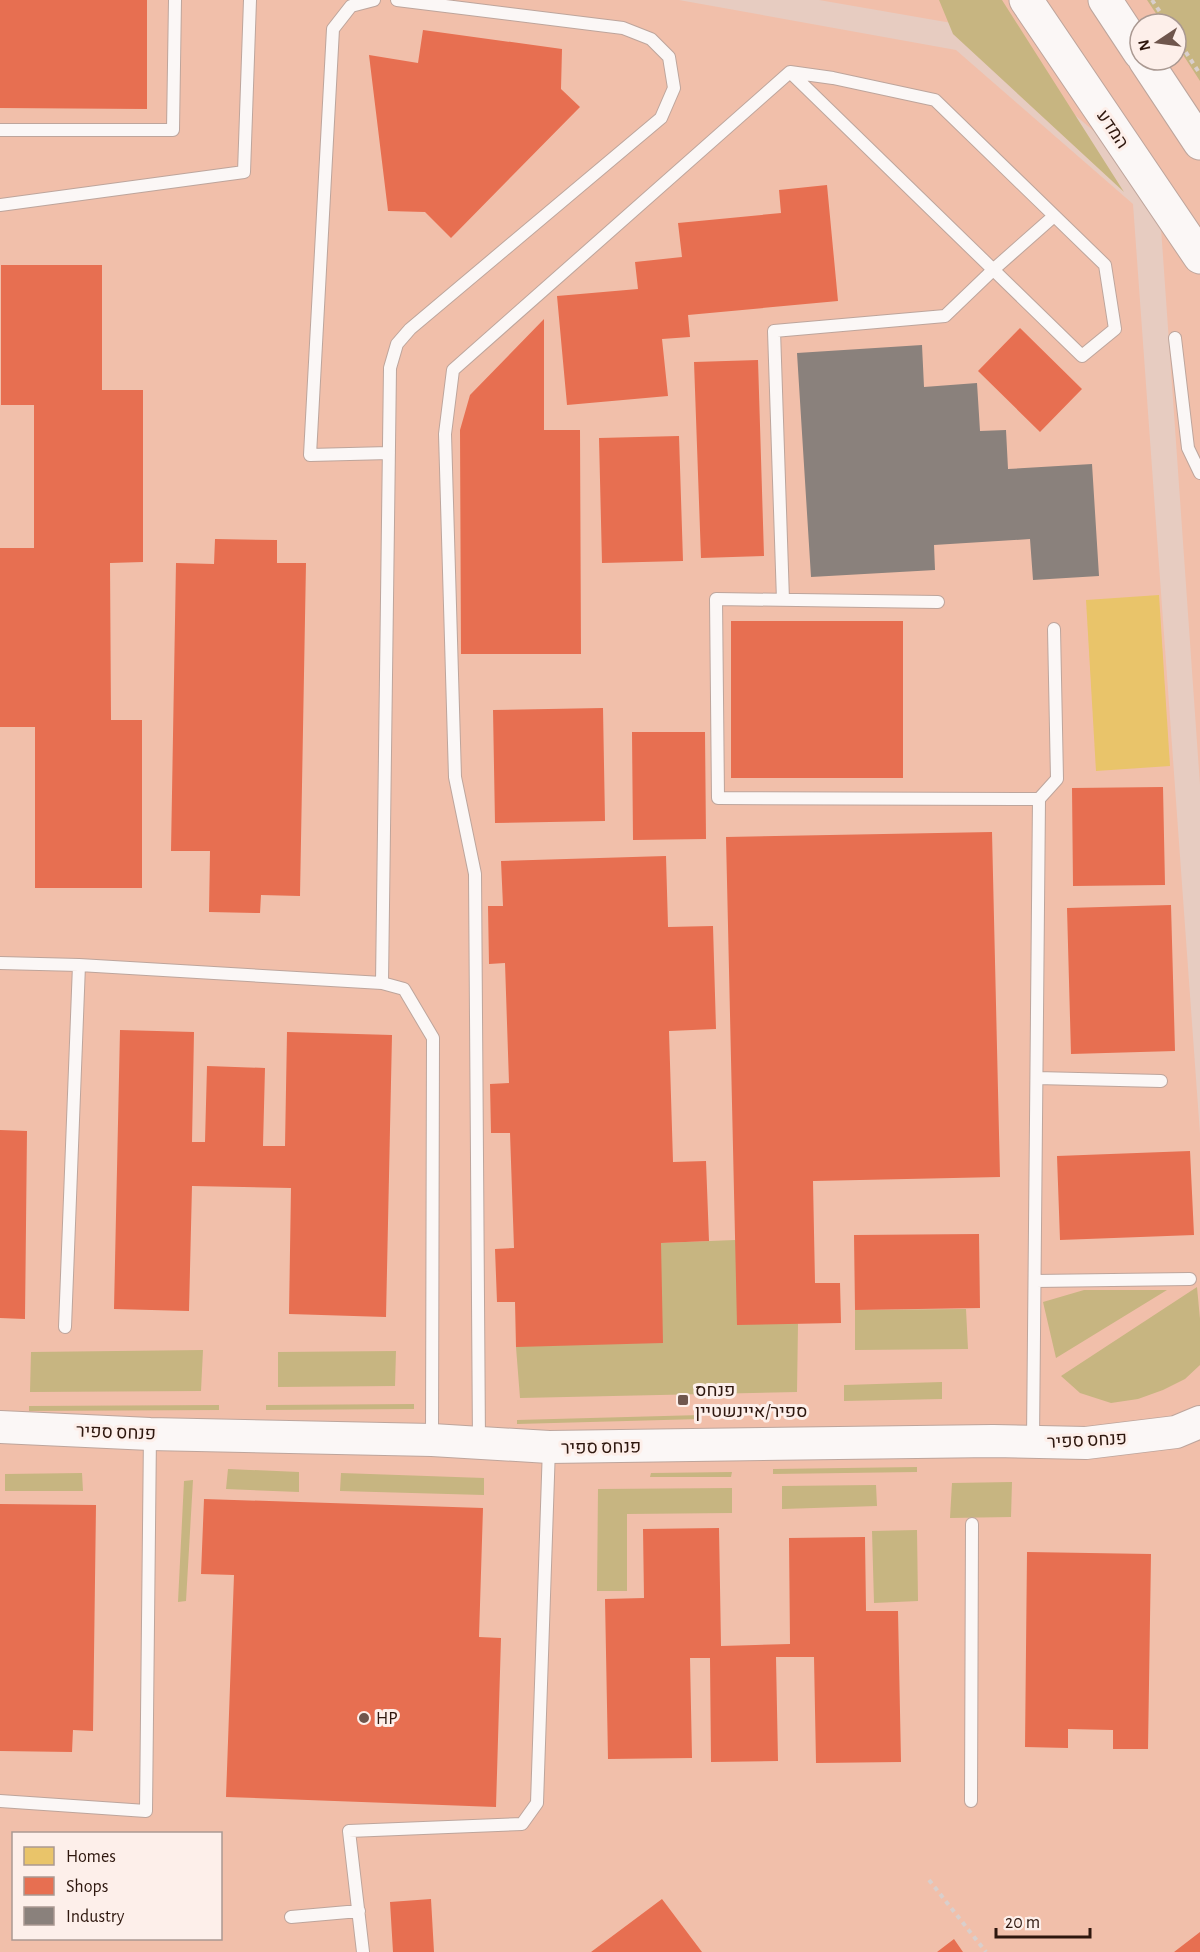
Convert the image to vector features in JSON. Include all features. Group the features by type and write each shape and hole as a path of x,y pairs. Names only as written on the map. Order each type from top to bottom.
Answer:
{"main road":[{"name":"המדע","path":"1026,0 1200,257"},
{"path":"1105,0 1128,35"},
{"path":"1153,72 1200,143"}],"street":[{"name":"פנחס ספיר","path":"0,1427 150,1434 432,1440 549,1447 993,1441 1086,1443 1176,1432 1200,1422"}],"lane":[{"path":"0,130 173,130 175,0"},
{"path":"0,205 244,172 250,0"},
{"path":"374,0 351,6 333,29 310,455 389,453"},
{"path":"382,983 390,368 397,344 410,329 661,118 674,88 669,57 651,39 623,28 397,0"},
{"path":"479,1443 475,874 455,777 445,434 453,370 790,72 833,78 935,99 1105,265 1115,329 1082,356 790,72"},
{"path":"783,600 774,331 945,316 1054,216"},
{"path":"1175,338 1188,448 1200,473"},
{"path":"938,602 716,599 717,798 1039,799"},
{"path":"1033,1442 1039,799 1057,779 1054,629"},
{"path":"0,963 79,965 382,983 404,989 433,1038 432,1440"},
{"path":"65,1327 79,965"},
{"path":"1037,1078 1161,1081"},
{"path":"1035,1281 1190,1279"},
{"path":"0,1801 146,1811 150,1434"},
{"path":"363,1952 350,1832 522,1824 537,1803 549,1447"},
{"path":"971,1801 972,1524"},
{"path":"291,1917 359,1911"}],"path":[{"path":"1188,56 1200,74"},
{"path":"929,1880 986,1952"}],"shaded area":[{"path":"0,0 679,0 956,50 1133,204 1200,1134 1200,1952 0,1952"},
{"path":"819,0 1200,0 1200,785 1158,185 969,26"},
{"path":"939,0 1002,0 1124,192 953,34"},
{"path":"1147,0 1200,0 1200,81 1188,62 1188,12 1155,12"},
{"path":"735,1240 798,1324 797,1392 520,1398 516,1347 661,1243"},
{"path":"1197,1287 1200,1365 1185,1379 1138,1399 1111,1403 1080,1393 1061,1376"},
{"path":"1084,1290 1167,1290 1056,1358 1043,1302"},
{"path":"966,1309 968,1349 855,1350 855,1310"},
{"path":"203,1350 201,1391 30,1392 31,1352"},
{"path":"396,1351 395,1386 278,1387 278,1352"},
{"path":"942,1382 942,1399 844,1401 844,1385"},
{"path":"414,1404 414,1409 266,1410 266,1405"},
{"path":"219,1405 219,1410 29,1411 29,1406"},
{"path":"701,1415 700,1419 517,1424 517,1420"},
{"path":"917,1467 917,1472 773,1474 773,1469"},
{"path":"228,1469 299,1472 299,1492 226,1489"},
{"path":"732,1472 731,1477 650,1477 651,1473"},
{"path":"82,1473 83,1491 5,1491 5,1474"},
{"path":"341,1473 484,1478 484,1495 340,1491"},
{"path":"193,1480 186,1601 178,1602 184,1481"},
{"path":"1012,1482 1011,1517 950,1518 952,1483"},
{"path":"876,1485 877,1506 782,1509 782,1486"},
{"path":"732,1488 732,1513 627,1514 627,1591 597,1591 598,1489"},
{"path":"917,1530 918,1601 874,1603 872,1531"}],"building: Homes":[{"path":"1159,595 1170,766 1096,771 1086,600"}],"building: Shops":[{"path":"0,0 147,0 147,109 0,108"},
{"path":"423,30 562,49 561,89 580,107 451,238 425,212 388,211 369,55 418,63"},
{"path":"827,185 838,301 688,315 690,337 662,339 668,396 567,405 557,296 638,289 635,262 682,257 678,223 781,213 779,190"},
{"path":"1,265 102,265 102,390 143,390 143,562 110,563 111,720 142,720 142,888 35,888 35,727 0,727 0,548 34,548 34,405 1,405"},
{"path":"544,319 544,430 580,430 581,654 461,654 460,430 470,395"},
{"path":"1020,328 1082,389 1040,432 978,371"},
{"path":"758,360 764,556 701,558 694,362"},
{"path":"679,436 683,561 602,563 599,438"},
{"path":"215,539 277,540 277,563 306,563 300,896 261,895 260,913 209,912 210,851 171,851 176,563 214,564"},
{"path":"731,621 903,621 903,778 731,778"},
{"path":"603,708 605,821 495,823 493,710"},
{"path":"632,732 705,732 706,839 633,840"},
{"path":"1163,787 1165,885 1073,886 1072,788"},
{"path":"992,832 1000,1177 813,1181 815,1283 840,1283 841,1323 737,1325 726,837"},
{"path":"666,856 668,927 713,926 716,1029 669,1031 673,1162 706,1161 709,1241 661,1243 663,1343 516,1347 515,1302 497,1302 495,1249 514,1248 510,1133 491,1133 490,1084 509,1083 505,963 489,964 488,906 503,906 501,861"},
{"path":"1171,905 1175,1051 1071,1054 1067,908"},
{"path":"120,1030 194,1032 192,1142 205,1142 207,1066 265,1068 263,1146 285,1146 287,1032 392,1035 386,1317 289,1314 291,1188 192,1186 189,1311 114,1309"},
{"path":"0,1130 27,1131 25,1319 0,1318"},
{"path":"1190,1151 1194,1235 1060,1240 1057,1156"},
{"path":"979,1234 980,1308 855,1310 854,1235"},
{"name":"HP","path":"204,1499 483,1508 479,1637 501,1638 496,1807 226,1797 234,1575 201,1574"},
{"path":"0,1504 96,1505 93,1731 73,1730 72,1752 0,1751"},
{"path":"719,1528 721,1646 790,1644 789,1538 865,1537 866,1611 898,1611 901,1762 816,1763 814,1657 776,1657 778,1761 711,1762 710,1658 690,1658 692,1758 608,1759 605,1599 644,1598 643,1529"},
{"path":"1027,1552 1151,1554 1148,1749 1113,1749 1113,1730 1068,1729 1068,1748 1025,1747"},
{"path":"431,1899 434,1952 393,1952 390,1902"},
{"path":"662,1899 702,1952 591,1952"},
{"path":"1200,1932 1200,1952 1174,1952"},
{"path":"954,1939 963,1952 937,1952"}],"building: Industry":[{"path":"922,345 924,387 977,383 980,431 1006,430 1008,469 1092,464 1099,576 1033,580 1030,539 934,545 935,570 811,577 797,353"}],"place":[{"name":"פנחס ספיר/איינשטיין","path":"683,1400"},
{"name":"HP","path":"364,1718"}]}
